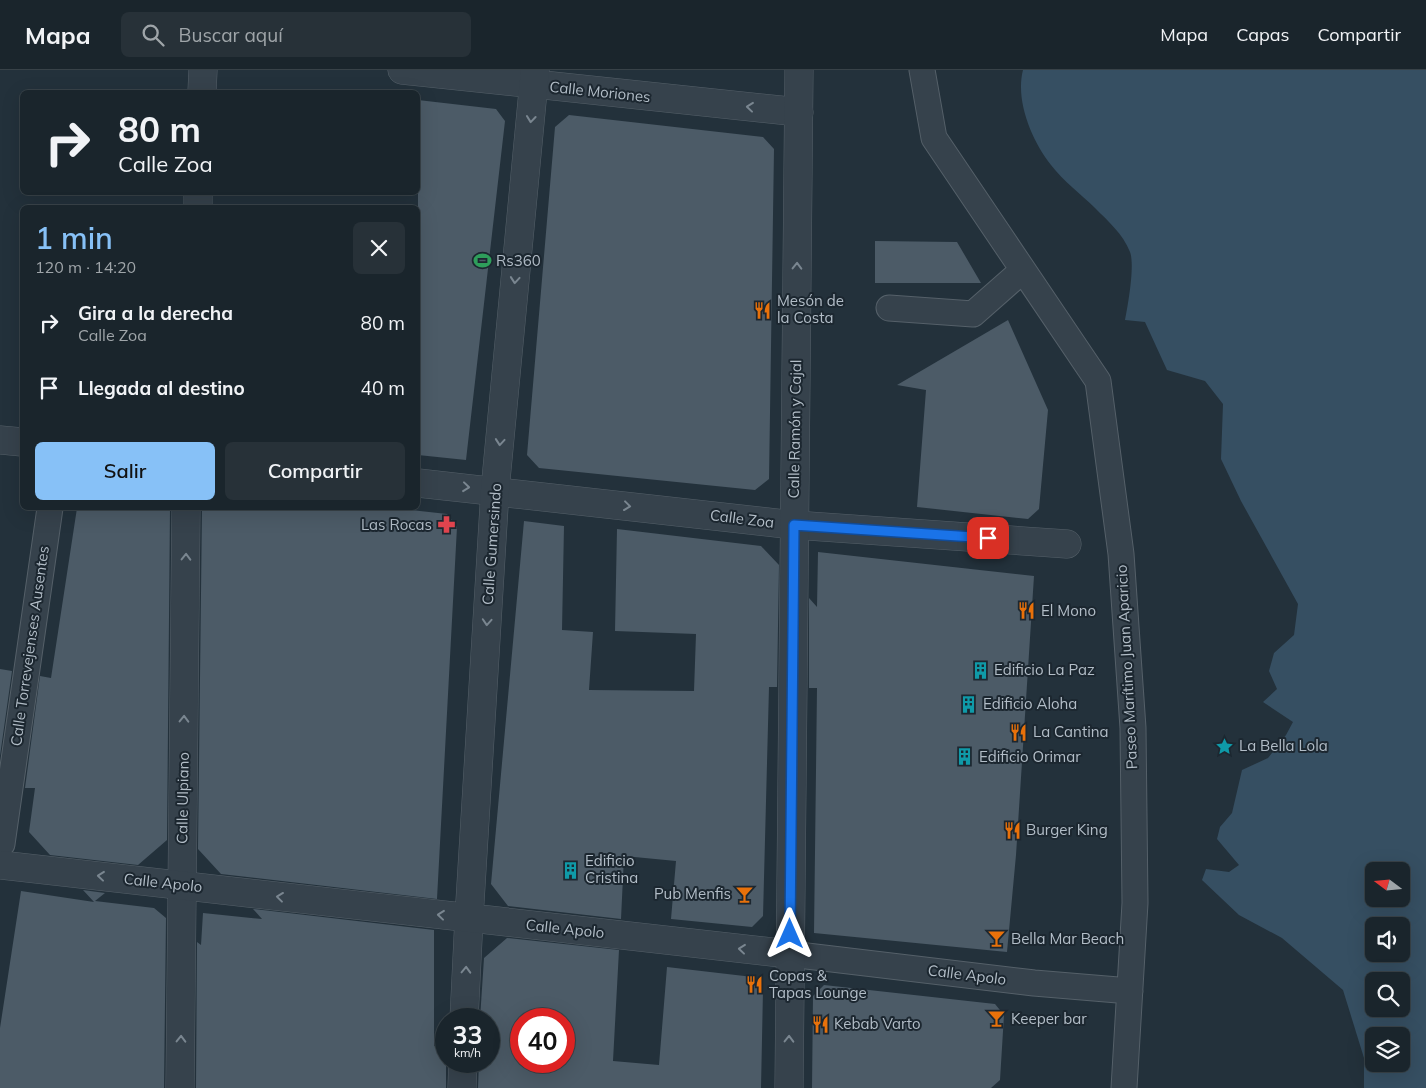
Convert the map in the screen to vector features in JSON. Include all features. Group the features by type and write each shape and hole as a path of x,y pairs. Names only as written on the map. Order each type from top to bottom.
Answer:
{"street":[{"path":"202,90 203,70"},
{"name":"Calle Moriones","path":"402,70 535,78 799,112"},
{"name":"Calle Ramón y Cajal","path":"788,1088 800,70"},
{"name":"Paseo Marítimo Juan Aparicio","path":"922,70 934,138 1098,381 1120,554 1133,728 1135,903 1124,1088"},
{"name":"Calle Gumersindo","path":"465,1008 495,490 535,78"},
{"path":"888,308 974,314 1023,270"},
{"path":"0,440 20,442"},
{"name":"Calle Zoa","path":"420,483 495,490 794,525 1067,544"},
{"name":"Calle Torrevejenses Ausentes","path":"1,855 50,510"},
{"name":"Calle Ulpiano","path":"180,1088 186,510"},
{"name":"Calle Apolo","path":"1,855 183,886 1034,982 1130,991"},
{"path":"462,1088 463,1073"}],"water":[{"path":"1023,70 1426,70 1426,1088 1364,1088 1364,1058 1343,990 1282,938 1239,915 1202,880 1206,869 1229,872 1239,865 1217,839 1220,827 1232,813 1242,770 1268,758 1286,735 1293,722 1263,702 1277,689 1269,671 1274,653 1294,635 1298,604 1241,501 1221,459 1223,404 1205,381 1167,370 1145,322 1125,320 1132,266 1127,245 1115,228 1051,165 1032,133 1021,95"}],"building":[{"path":"420,100 496,109 505,121 466,460 420,455 420,205 418,205 418,195 420,195"},
{"path":"569,115 763,137 774,149 769,479 755,490 539,468 527,455 555,127"},
{"path":"875,241 957,242 981,283 875,283"},
{"path":"1008,320 1048,410 1039,509 1028,519 917,507 926,390 897,385"},
{"path":"77,510 170,510 167,840 138,865 50,855 29,832 35,788 25,788 40,676 51,678"},
{"path":"202,510 411,510 447,514 457,527 437,899 221,874 198,849"},
{"path":"524,521 564,526 562,630 593,632 589,690 694,691 696,634 615,631 617,529 761,546 779,565 777,687 769,687 763,916 752,927 671,919 676,861 624,856 621,919 508,906 491,884"},
{"path":"818,552 1034,576 1016,855 1007,952 814,933 817,688 809,688 809,598 817,607"},
{"path":"0,669 12,671 0,756"},
{"path":"83,890 105,893 95,901 154,908 166,918 164,1088 0,1088 0,1028 21,891 94,902"},
{"path":"253,909 434,930 435,1073 446,1073 446,1088 196,1088 197,942 201,945 203,913 262,919"},
{"path":"507,938 619,950 613,1061 659,1065 667,967 753,977 763,990 761,1088 478,1088 479,1073 500,1073 500,1008 481,1008 484,958"},
{"path":"824,985 995,1004 1004,1015 1000,1080 991,1088 812,1088 813,996"}],"place":[{"name":"Rs360","path":"482,261"},
{"name":"Mesón de la Costa","path":"763,310"},
{"name":"Las Rocas","path":"446,525"},
{"name":"El Mono","path":"1027,611"},
{"name":"Edificio La Paz","path":"980,670"},
{"name":"Edificio Aloha","path":"969,704"},
{"name":"La Cantina","path":"1019,732"},
{"name":"La Bella Lola","path":"1225,746"},
{"name":"Edificio Orimar","path":"965,757"},
{"name":"Burger King","path":"1012,830"},
{"name":"Edificio Cristina","path":"571,870"},
{"name":"Pub Menfis","path":"745,894"},
{"name":"Bella Mar Beach","path":"997,939"},
{"name":"Copas & Tapas Lounge","path":"755,985"},
{"name":"Keeper bar","path":"997,1019"},
{"name":"Kebab Varto","path":"820,1024"}],"route":[{"path":"790,934 794,525 988,538"}]}
